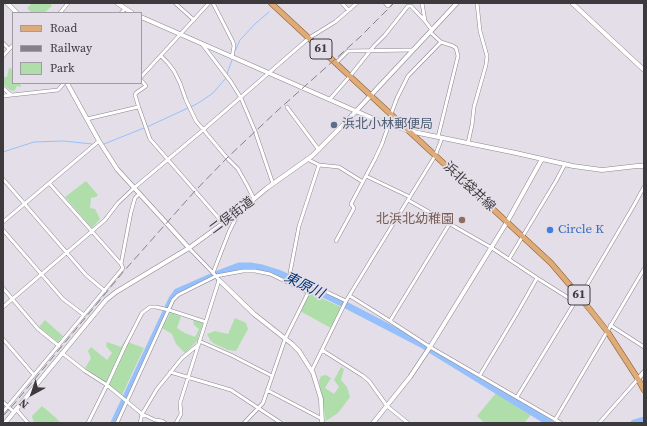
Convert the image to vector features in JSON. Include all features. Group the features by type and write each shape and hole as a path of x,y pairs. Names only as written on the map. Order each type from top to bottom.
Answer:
{"main road":[{"name":"浜北袋井線","path":"271,3 551,263 581,297 607,330 644,390"}],"street":[{"path":"7,3 16,12"},
{"path":"61,12 68,3"},
{"path":"117,3 130,12"},
{"path":"175,3 194,20"},
{"path":"142,76 209,3"},
{"path":"213,3 233,42 234,46 232,57"},
{"path":"342,3 348,10"},
{"path":"3,308 105,220 118,203 134,188 241,98 309,38 336,22 357,3"},
{"path":"385,3 388,6 391,3"},
{"path":"422,3 425,21"},
{"name":"二俣街道","path":"5,423 106,300 116,292 189,248 319,150 457,3"},
{"path":"468,143 474,107 486,60 486,52 480,31 476,3"},
{"path":"572,3 643,67"},
{"path":"312,370 346,302 435,156 458,56 456,48 441,42 431,31 425,21 411,6 408,6 330,99"},
{"path":"122,12 125,9"},
{"path":"142,17 408,131 573,166 602,170 644,166"},
{"path":"391,114 408,76 441,42"},
{"path":"3,43 9,49"},
{"path":"202,44 231,82 241,98 255,132 273,184"},
{"path":"3,56 12,46"},
{"path":"336,63 348,51 413,50"},
{"path":"161,56 174,71 196,121 226,158 238,169 254,199"},
{"path":"142,81 146,86 136,92 135,95 150,139 223,223"},
{"path":"3,96 58,90 63,84"},
{"path":"68,84 99,141 117,169 215,276 254,314 299,351 312,370 321,399 322,421"},
{"path":"3,88 10,95"},
{"path":"87,119 138,107"},
{"path":"287,107 319,150"},
{"path":"336,241 354,208 351,204 382,144 390,124"},
{"path":"3,222 99,141"},
{"path":"307,159 319,165 339,168 363,182"},
{"path":"373,423 410,377 430,347 492,248 542,159"},
{"path":"509,259 565,164"},
{"path":"319,165 299,226 290,273 346,302"},
{"path":"366,176 409,198 492,248 575,302"},
{"path":"3,179 86,275 105,291"},
{"path":"49,183 121,264"},
{"path":"517,397 575,302 581,297 634,207 644,187"},
{"path":"3,412 123,268 121,264 131,212 135,198 140,194"},
{"path":"176,423 181,414 180,403 206,322 215,276 229,232 240,211"},
{"path":"390,321 450,223"},
{"path":"3,230 63,299 84,315"},
{"path":"555,420 644,269"},
{"path":"117,423 125,400 173,300 178,295 215,276 243,270 270,274 308,292"},
{"path":"480,375 537,278"},
{"path":"244,423 263,404 286,339 312,285"},
{"path":"3,288 38,329 59,346"},
{"path":"350,296 430,347 561,423"},
{"path":"88,423 108,385 124,348 142,313 150,307 156,307 206,322"},
{"path":"610,325 644,347"},
{"path":"3,339 34,375"},
{"path":"140,423 142,414 157,389 182,358 199,343"},
{"path":"199,343 231,355 272,376"},
{"path":"322,350 369,381 387,406 408,423"},
{"path":"62,354 85,371 108,385 142,414 165,423"},
{"path":"170,372 231,390 281,423"},
{"path":"599,423 644,372"},
{"path":"267,390 322,421"},
{"path":"3,402 15,410 28,423"}],"green space":[{"path":"32,3 50,3 52,6 45,12 31,12 27,8"},
{"path":"9,68 12,69 12,84 20,84 21,87 17,86 14,91 10,90 3,84 3,77 7,77"},
{"path":"86,181 98,195 91,198 90,208 95,209 100,219 92,228 65,197"},
{"path":"308,292 343,308 331,328 300,311"},
{"path":"171,312 181,317 177,328 195,337 199,329 194,325 193,320 203,323 197,341 185,353 176,344 172,334 162,328"},
{"path":"235,318 246,323 248,329 236,351 228,350 210,340 207,334 215,331 228,334"},
{"path":"45,320 63,336 58,342 39,327"},
{"path":"125,341 144,348 122,395 85,368 91,358 88,351 91,347 107,360 112,353 106,346 107,342 121,347"},
{"path":"341,367 344,369 341,380 347,387 350,397 338,413 326,421 319,381 321,376 326,375 331,378 325,388 334,394 339,387 334,380"},
{"path":"496,393 531,415 524,423 485,423 477,416"},
{"path":"42,406 61,423 34,423 32,416"}],"waterway":[{"path":"235,51 240,40 269,12"},
{"path":"227,74 232,60"},
{"path":"191,107 213,93 226,78"},
{"path":"147,127 188,108"},
{"path":"104,144 144,128"},
{"path":"3,152 34,142 63,141 92,144"},
{"name":"東原川","path":"114,423 172,299 177,292 239,266 262,268 278,273 340,302 423,345 550,423"},
{"path":"634,423 644,420"}],"railway":[{"path":"3,416 124,271 195,191 227,158 360,37 394,3"}],"place":[{"name":"浜北小林郵便局","path":"334,125"},
{"name":"北浜北幼稚園","path":"462,220"},
{"name":"Circle K","path":"550,230"}]}
